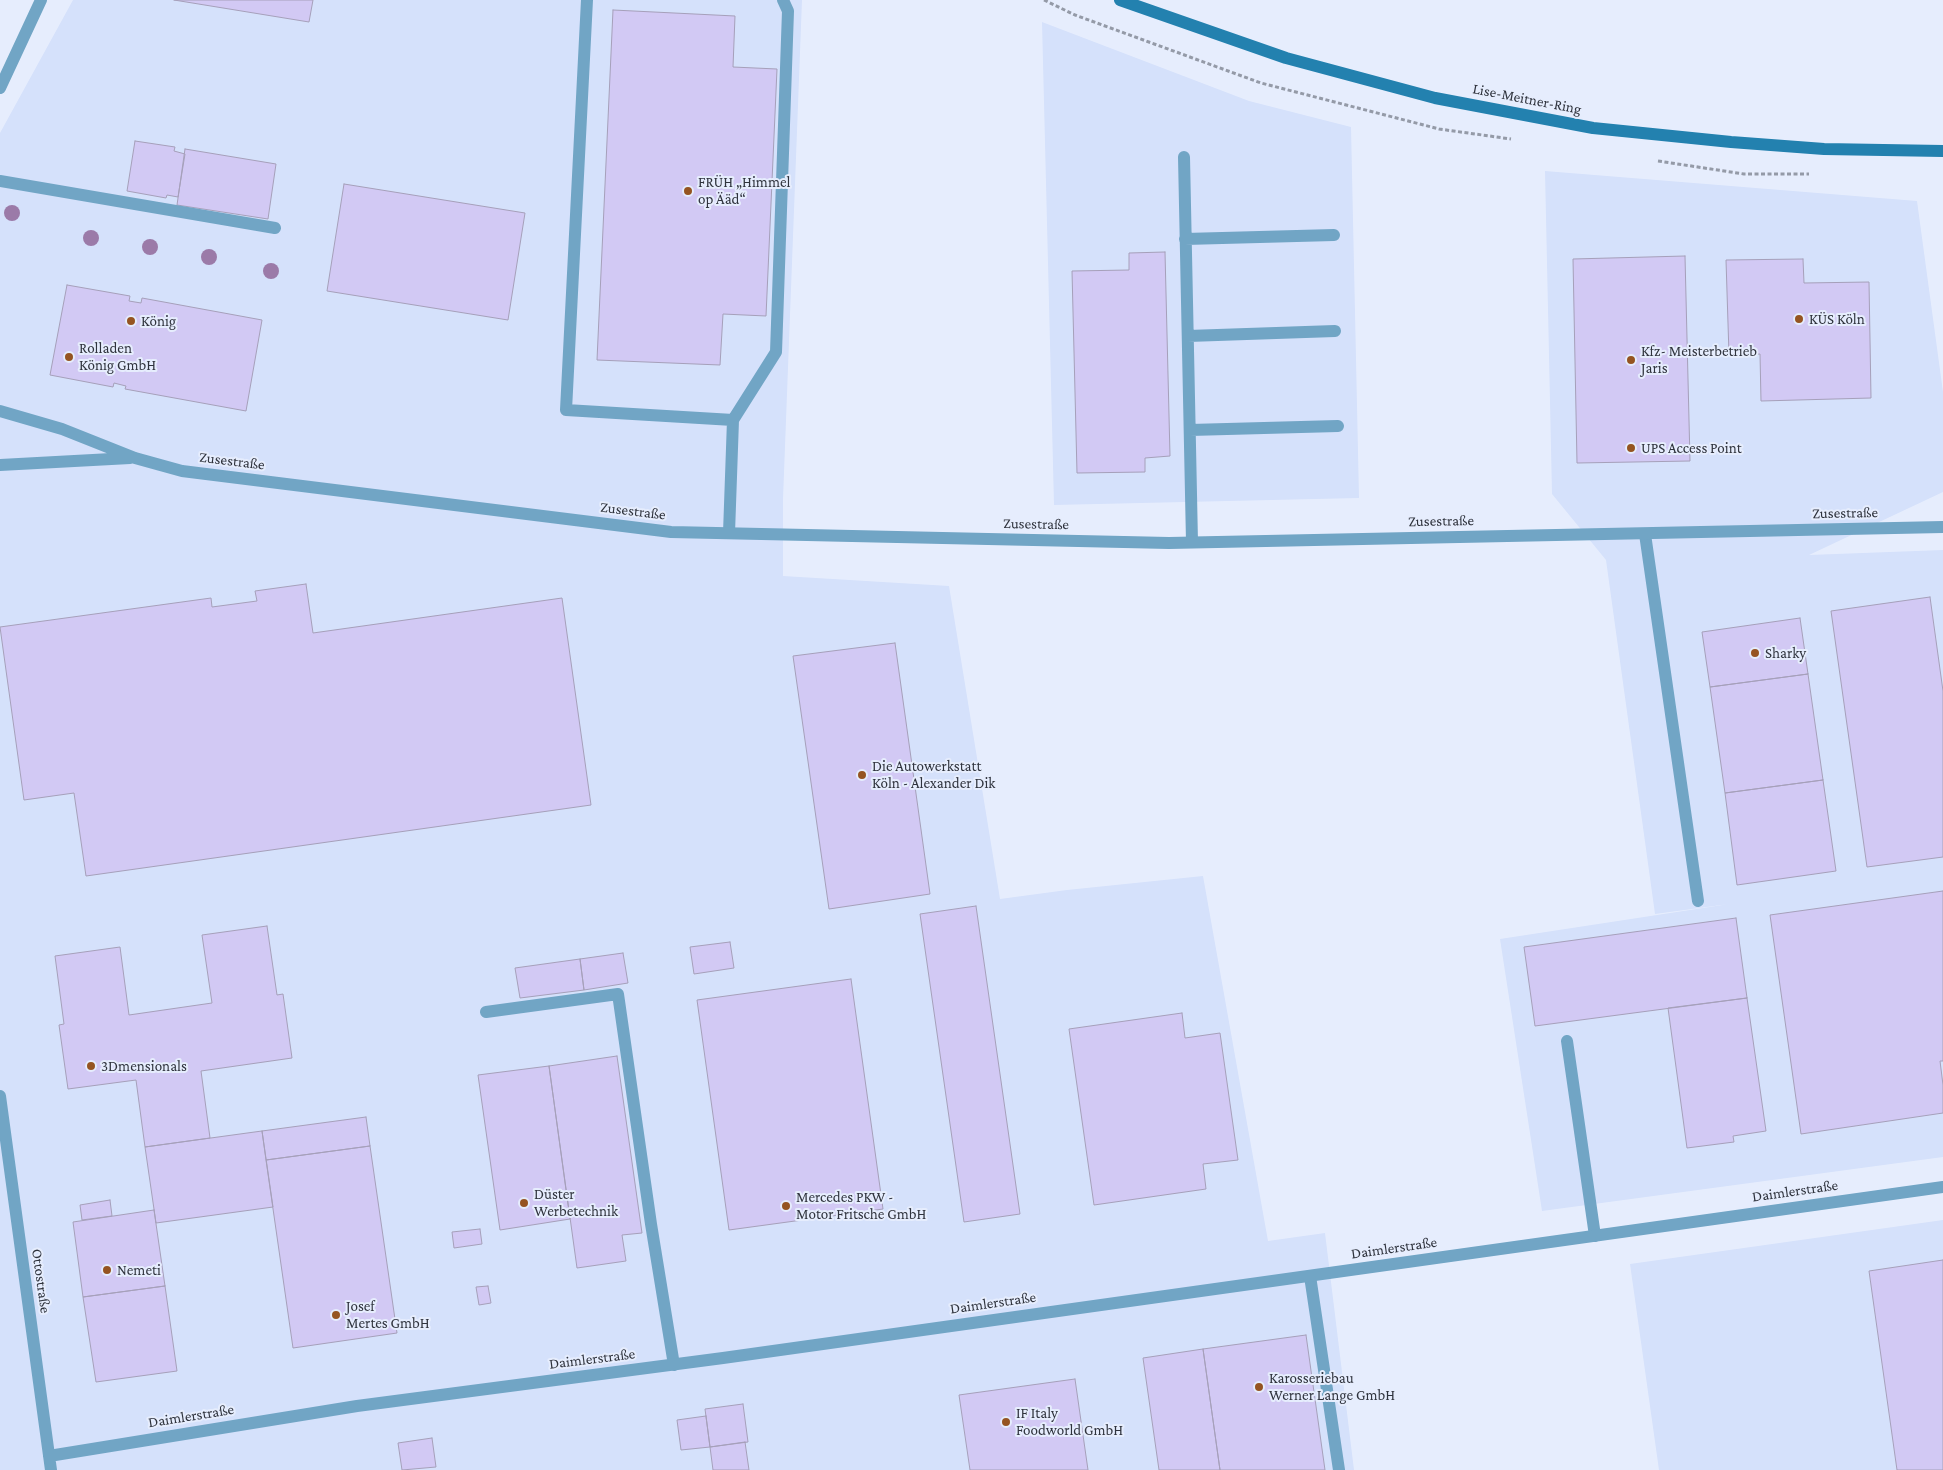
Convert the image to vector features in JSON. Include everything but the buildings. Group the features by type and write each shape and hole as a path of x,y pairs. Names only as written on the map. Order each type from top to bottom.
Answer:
{"main road":[{"name":"Lise-Meitner-Ring","path":"1120,0 1286,58 1436,98 1593,128 1731,142 1824,148 1943,151"}],"street":[{"path":"0,88 41,0"},
{"path":"587,0 566,410 733,420"},
{"path":"729,533 733,420 776,352 788,11 783,0"},
{"path":"1184,157 1192,542"},
{"path":"0,181 275,228"},
{"path":"1185,239 1334,235"},
{"path":"1188,336 1335,331"},
{"name":"Zusestraße","path":"0,411 62,429 135,458 182,471 671,532 1192,542 1943,527"},
{"path":"1190,430 1338,426"},
{"name":"Zusestraße","path":"0,465 135,458"},
{"path":"1645,534 1698,901"},
{"path":"486,1012 618,994 651,1224 674,1365"},
{"path":"1567,1041 1595,1236"},
{"name":"Ottostraße","path":"0,1096 51,1470"},
{"name":"Daimlerstraße","path":"49,1456 357,1406 674,1365 1943,1187"},
{"path":"1310,1276 1339,1470"}],"shaded area":[{"path":"73,0 802,0 783,499 783,576 949,586 1000,899 1203,876 1268,1241 1325,1233 1354,1470 0,1470 0,133"},
{"path":"1042,22 1249,101 1351,127 1359,498 1054,505"},
{"path":"1545,171 1917,201 1943,392 1943,492 1809,555 1943,550 1943,1157 1542,1211 1500,939 1729,904 1655,914 1606,560 1552,494"},
{"path":"1943,1220 1943,1470 1659,1470 1630,1264"}],"place":[{"name":"FRÜH „Himmel op Ääd“","path":"688,191"},
{"name":"KÜS Köln","path":"1799,319"},
{"name":"König","path":"131,321"},
{"name":"Rolladen König GmbH","path":"69,357"},
{"name":"Kfz- Meisterbetrieb Jaris","path":"1631,360"},
{"name":"UPS Access Point","path":"1631,448"},
{"name":"Sharky","path":"1755,653"},
{"name":"Die Autowerkstatt Köln - Alexander Dik","path":"862,775"},
{"name":"3Dmensionals","path":"91,1066"},
{"name":"Düster Werbetechnik","path":"524,1203"},
{"name":"Mercedes PKW - Motor Fritsche GmbH","path":"786,1206"},
{"name":"Nemeti","path":"107,1270"},
{"name":"Josef Mertes GmbH","path":"336,1315"},
{"name":"Karosseriebau Werner Lange GmbH","path":"1259,1387"},
{"name":"IF Italy Foodworld GmbH","path":"1006,1422"}]}
